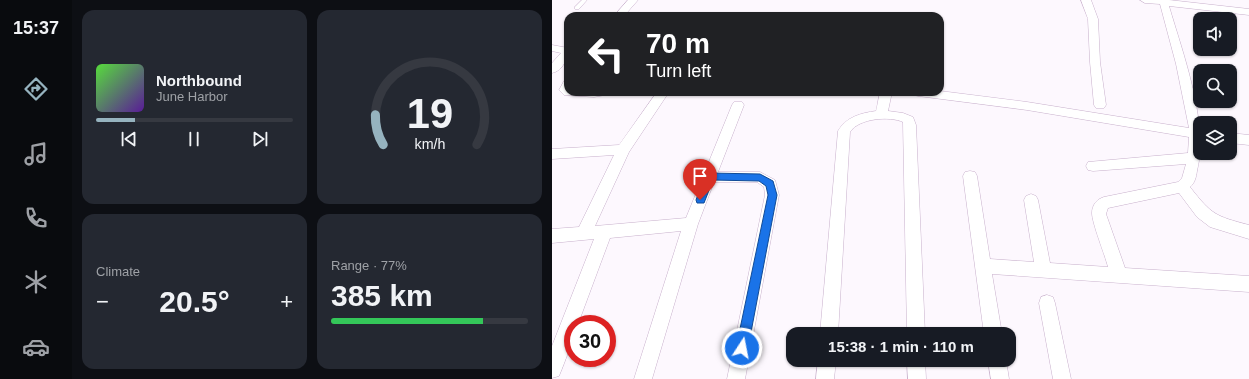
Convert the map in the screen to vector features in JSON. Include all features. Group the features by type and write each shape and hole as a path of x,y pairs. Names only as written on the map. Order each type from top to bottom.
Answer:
{"street":[{"path":"622,12 633,0"},
{"path":"1086,0 1093,19 1095,62 1100,105"},
{"path":"1145,0 1249,12"},
{"path":"1223,0 1230,11"},
{"path":"1164,1 1194,116"},
{"path":"552,48 564,50"},
{"path":"552,70 564,56"},
{"path":"944,95 1027,106 1193,133"},
{"path":"584,233 623,150 660,96"},
{"path":"881,116 885,96"},
{"path":"643,379 691,224 738,105"},
{"path":"830,327 844,131 846,125 852,121 860,118 881,116 905,118 909,120 910,125 916,327"},
{"path":"1237,139 1249,140"},
{"path":"552,154 623,150"},
{"path":"1093,166 1193,158"},
{"path":"1119,275 1099,214 1100,208 1104,203 1182,187 1188,181 1193,160"},
{"path":"710,176 760,177 770,184 772,195 736,379"},
{"path":"970,176 992,327"},
{"path":"1182,187 1202,213 1215,222 1249,232"},
{"path":"1031,200 1043,270"},
{"path":"552,236 691,224"},
{"path":"552,369 605,231"},
{"path":"983,266 1249,284"},
{"path":"1046,303 1062,379"},
{"path":"825,379 826,367"},
{"path":"916,367 917,379"},
{"path":"998,367 1000,379"}],"lane":[{"path":"577,8 585,0"}],"route":[{"path":"700,200 710,176 760,177 770,184 772,195 770,208 742,348"}]}
